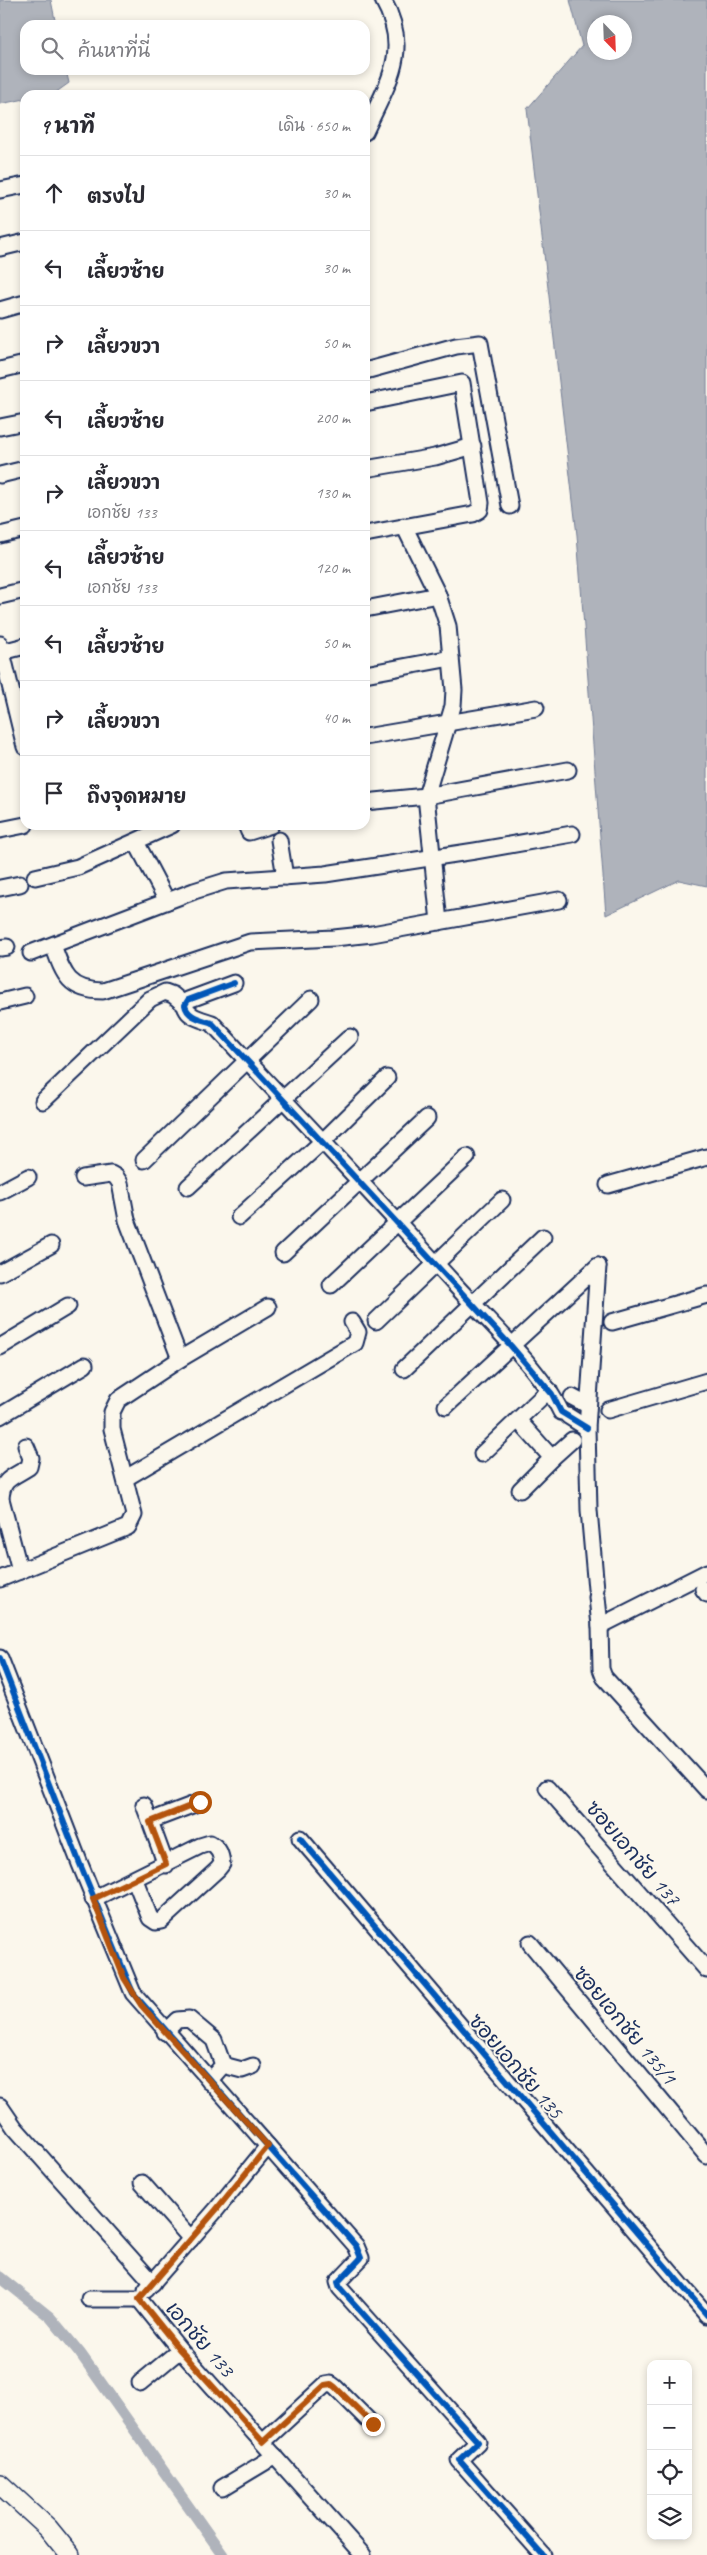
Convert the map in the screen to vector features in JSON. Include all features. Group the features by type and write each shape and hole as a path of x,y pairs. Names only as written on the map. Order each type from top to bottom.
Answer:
{"main road":[{"path":"0,2484 48,2528 70,2555"}],"street":[{"path":"370,121 394,68 398,39 392,16 383,0"},
{"path":"0,190 20,187"},
{"path":"0,248 20,243"},
{"path":"0,310 20,304"},
{"path":"370,370 456,346 480,343 510,506"},
{"path":"0,370 20,365"},
{"path":"370,402 462,383 482,503 480,510 473,514 370,533"},
{"path":"0,428 20,423"},
{"path":"370,468 435,457 473,446"},
{"path":"0,475 20,470"},
{"path":"404,526 438,595 448,626 452,658 454,690 449,723 429,780 426,796 434,858 439,922"},
{"path":"0,536 20,530"},
{"path":"0,596 20,591"},
{"path":"370,608 438,595"},
{"path":"20,646 1,648 20,708"},
{"path":"370,673 452,658"},
{"path":"370,736 536,708"},
{"path":"370,802 426,796 568,770"},
{"path":"0,830 20,826"},
{"path":"35,877 78,867 161,830"},
{"path":"248,830 253,833 260,830"},
{"path":"31,953 167,901 226,881 325,874 434,858 572,834"},
{"path":"279,840 285,877"},
{"path":"136,842 167,901"},
{"path":"0,888 20,884"},
{"path":"53,945 63,972 69,981 94,991 103,991 242,943 334,938 439,922 559,900"},
{"path":"185,1005 188,1000 234,983"},
{"path":"44,1101 150,999 165,992 173,995 185,1005 186,1010 192,1016 212,1023 511,1346 559,1394 587,1405"},
{"path":"0,1002 25,996"},
{"path":"144,1160 310,999"},
{"path":"188,1187 350,1037"},
{"path":"239,1217 323,1142 387,1078"},
{"path":"283,1253 427,1118"},
{"path":"331,1285 467,1157"},
{"path":"608,1184 707,1157"},
{"path":"83,1178 111,1174 120,1183 127,1220 180,1359"},
{"path":"0,1192 28,1177"},
{"path":"376,1321 502,1200"},
{"path":"404,1370 474,1305 543,1236"},
{"path":"0,1273 51,1245"},
{"path":"446,1406 598,1266 587,1405 587,1428 589,1510 600,1626 601,1669 604,1677 707,1790"},
{"path":"612,1322 707,1295"},
{"path":"0,1347 68,1306"},
{"path":"0,1579 128,1527 134,1515 112,1429 112,1412 118,1400 180,1359 268,1307"},
{"path":"126,1478 355,1342 358,1332 352,1322"},
{"path":"0,1416 85,1365"},
{"path":"608,1410 707,1381"},
{"path":"559,1394 565,1414 587,1428"},
{"path":"482,1454 518,1420 559,1394"},
{"path":"518,1420 552,1458"},
{"path":"520,1490 572,1440"},
{"path":"20,1571 1,1499 1,1488 4,1482 29,1468 31,1458 26,1446"},
{"path":"600,1626 707,1572"},
{"path":"0,1658 93,1899 133,1993 165,2032 361,2253 357,2264 338,2282 340,2288 478,2442 459,2460 543,2555"},
{"name":"ซอยเอกชัย 137","path":"546,1788 707,1970"},
{"path":"150,1822 200,1802"},
{"path":"144,1805 166,1864"},
{"name":"ซอยเอกชัย 135","path":"300,1838 707,2315"},
{"path":"93,1899 210,1843 216,1847 221,1855 222,1864 169,1916 156,1922 150,1918 135,1880"},
{"name":"ซอยเอกชัย 135/1","path":"530,1943 707,2156"},
{"path":"165,2032 177,2020 189,2019 214,2040 223,2066"},
{"path":"223,2066 242,2070 253,2066"},
{"path":"209,2081 223,2066"},
{"path":"0,2106 15,2128 153,2283"},
{"name":"เอกชัย 133","path":"268,2146 139,2299 180,2350 363,2555"},
{"path":"142,2183 191,2239"},
{"path":"88,2299 139,2299"},
{"path":"140,2383 180,2350"},
{"path":"263,2442 325,2385 331,2384 373,2424"},
{"path":"222,2488 275,2456"}],"shaded area":[{"path":"0,0 51,0 55,20 20,20 20,75 67,75 69,83 59,90 20,90 20,100 0,104"},
{"path":"570,0 707,0 707,886 679,880 606,915 577,535 527,109 582,46"}],"waterway":[{"path":"0,2277 50,2317 80,2353 223,2555"}],"cycle path":[{"path":"234,983 188,1000 185,1005 186,1009 195,1017 212,1023 511,1346 552,1394 561,1412 587,1428"},
{"path":"0,1658 80,1864 133,1993 356,2246 361,2258 338,2282 340,2288 478,2442 459,2460 543,2555"},
{"path":"300,1838 707,2315"}],"route":[{"path":"200,1802 150,1822 166,1864 93,1899 124,1978 141,2005 268,2146 139,2299 180,2350 263,2442 316,2392 325,2385 331,2384 373,2424"}]}
